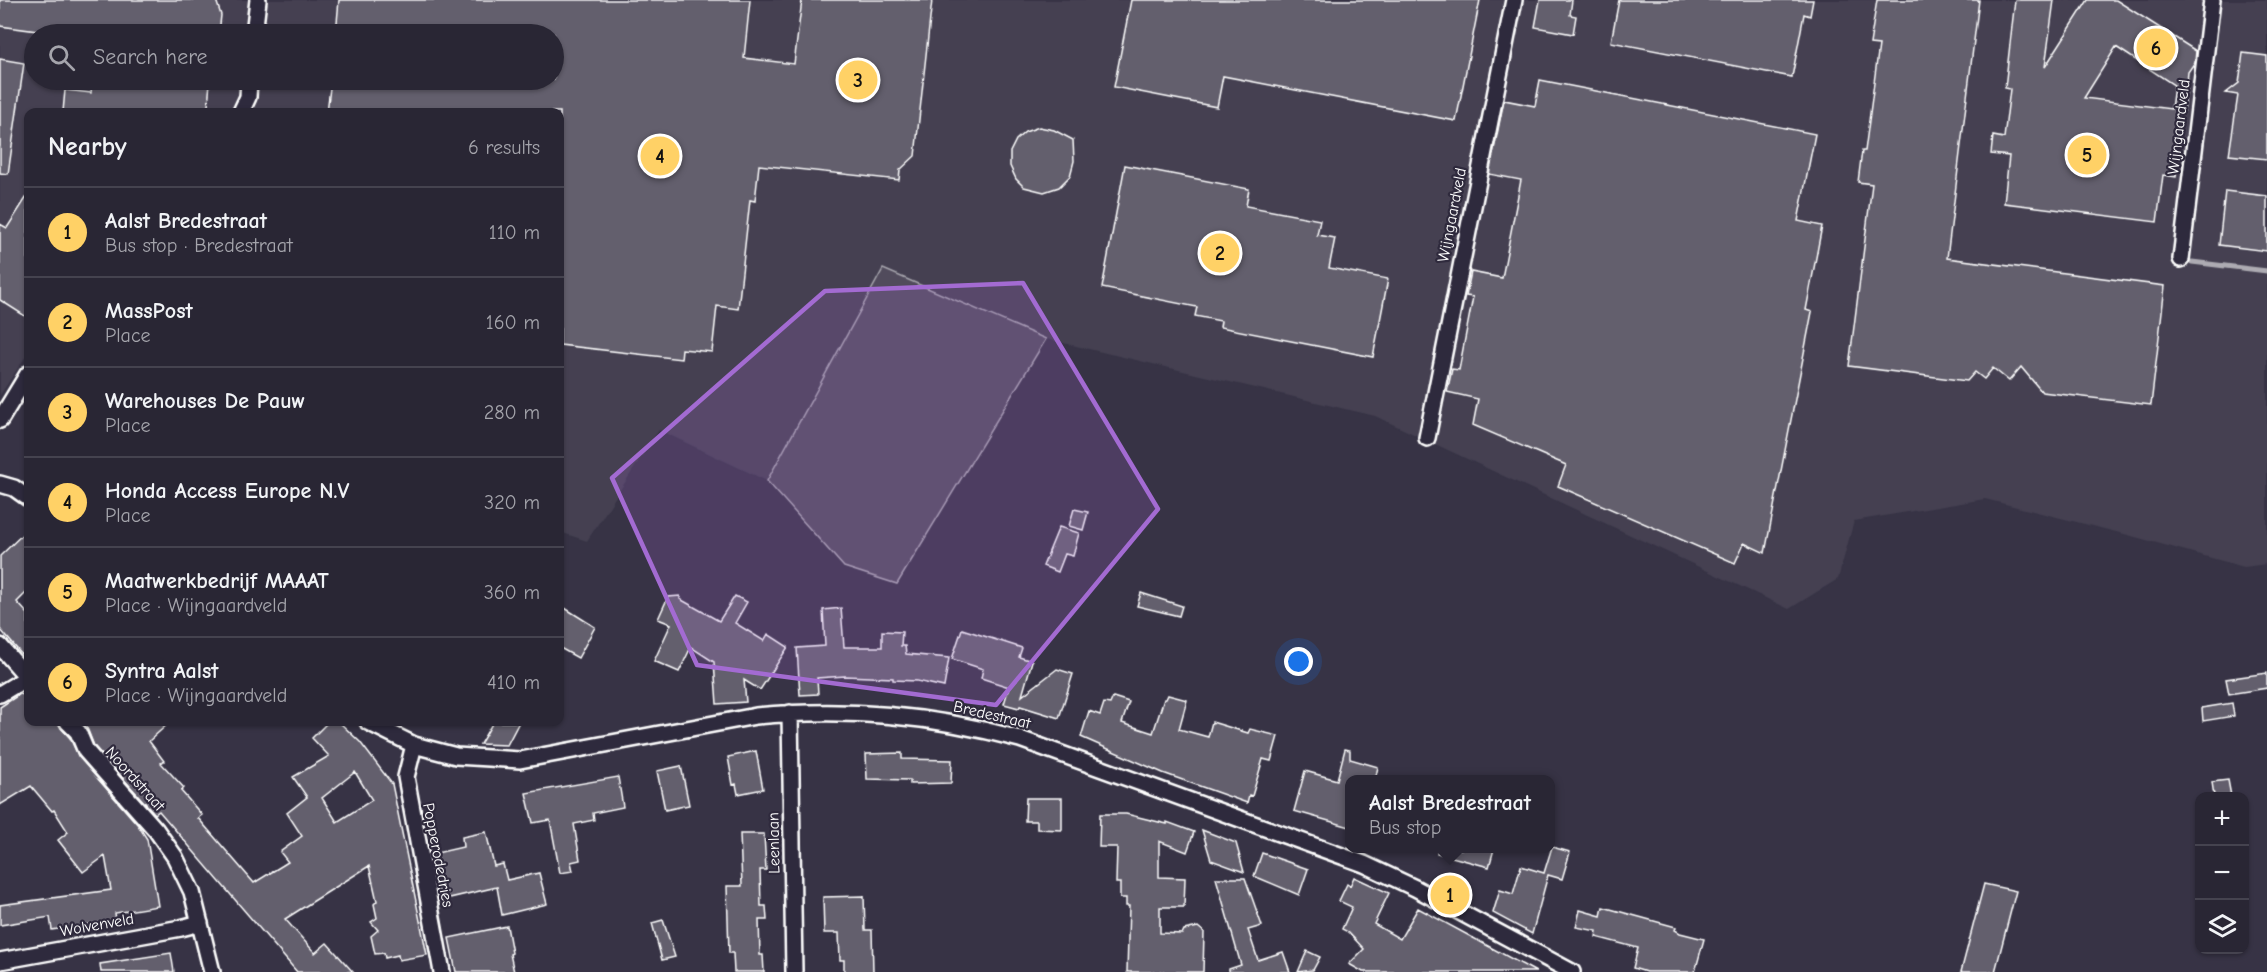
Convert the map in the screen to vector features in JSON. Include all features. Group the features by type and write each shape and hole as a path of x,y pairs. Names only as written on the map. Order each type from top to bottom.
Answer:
{"street":[{"path":"255,24 258,0"},
{"name":"Wijngaardveld","path":"1427,438 1514,0"},
{"name":"Wijngaardveld","path":"2181,259 2211,0"},
{"path":"242,108 248,97 248,90"},
{"path":"0,420 24,381"},
{"path":"0,484 14,488 24,495"},
{"path":"0,646 24,673"},
{"path":"0,694 24,680"},
{"name":"Bredestraat","path":"376,726 414,745 456,756 520,760 756,716 790,713 847,712 901,715 982,729 1020,739 1364,864 1415,888 1572,972"},
{"name":"Leenlaan","path":"790,713 794,972"},
{"name":"Noordstraat","path":"72,726 78,732 86,751 156,830 179,866 192,892 212,972"},
{"name":"Popperodedries","path":"414,745 406,777 442,972"},
{"name":"Wolvenveld","path":"0,961 200,923"}],"highlighted area":[{"path":"1023,283 1158,509 996,705 697,665 612,478 825,291"}],"shaded area":[{"path":"0,0 2267,0 2267,564 2244,567 1985,499 1854,521 1838,579 1789,609 1375,416 1046,339 883,270 767,481 659,430 587,541 564,533 564,108 24,108 24,359 0,395"},
{"path":"883,269 1046,339 897,584 844,567 767,481"}],"building":[{"path":"0,0 216,0 221,15 220,24 24,24 24,29 0,26"},
{"path":"339,0 750,0 744,58 794,64 802,0 932,0 915,156 900,170 899,180 759,165 755,201 750,200 738,309 717,306 712,352 682,349 681,359 564,345 564,108 328,108 330,90 564,90 564,24 337,24"},
{"path":"1131,0 1480,0 1456,121 1223,76 1217,107 1114,87"},
{"path":"1540,0 1572,0 1570,15 1576,16 1573,34 1535,27"},
{"path":"1619,0 1813,0 1810,16 1804,14 1792,77 1611,42"},
{"path":"1877,0 1979,0 1947,258 2165,286 2151,405 2042,392 2021,367 2009,381 1993,368 1984,379 1975,372 1967,381 1849,366 1872,184 1858,182 1862,151 1865,151 1879,45 1870,44"},
{"path":"2015,0 2054,0 2045,67 2088,0 2116,0 2196,51 2195,62 2188,72 2184,111 2179,110 2173,158 2178,159 2176,177 2163,175 2157,222 2004,203 2009,156 1991,154 1993,136 2004,138 2010,89 2005,88","holes":["2116,47 2174,85 2171,109 2084,98"]},
{"path":"2243,53 2267,56 2267,159 2229,155 2238,95 2226,93 2239,83"},
{"path":"0,59 24,63 8,174 0,173"},
{"path":"1540,80 1815,134 1798,221 1822,226 1806,310 1812,312 1765,553 1744,543 1735,563 1558,486 1566,465 1473,425 1478,399 1447,392 1452,369 1459,370 1473,297 1466,296 1471,272 1502,278 1521,180 1489,174 1504,100 1535,106"},
{"path":"65,90 91,93 91,90 209,90 206,108 63,108"},
{"path":"1039,127 1054,130 1073,140 1074,161 1070,176 1059,187 1044,192 1024,187 1016,179 1010,166 1010,152 1016,140 1025,132"},
{"path":"1125,165 1249,189 1246,206 1320,220 1317,235 1335,238 1329,268 1388,279 1373,357 1220,327 1221,321 1195,316 1197,307 1102,288"},
{"path":"2225,191 2267,196 2267,251 2219,245"},
{"path":"24,201 24,315 0,300 0,224 7,228"},
{"path":"1074,509 1088,512 1083,530 1069,526"},
{"path":"1059,527 1079,533 1073,556 1065,554 1058,572 1043,566"},
{"path":"24,533 24,595 17,602 24,610 24,657 0,629 0,556"},
{"path":"1141,593 1182,606 1179,616 1137,606"},
{"path":"680,596 680,599 719,621 735,596 747,602 735,623 764,641 768,634 788,647 760,690 744,680 746,702 717,704 714,662 691,647 679,672 654,661 671,624 658,619 668,597"},
{"path":"564,608 595,627 578,658 564,650"},
{"path":"841,608 844,647 882,647 882,631 902,632 901,646 905,646 906,654 949,658 944,687 917,681 893,680 893,678 845,676 817,678 818,694 800,695 797,648 825,646 823,610"},
{"path":"962,629 1022,648 1019,657 1032,661 1022,696 1057,669 1073,674 1059,718 1020,706 1019,708 1004,704 1009,687 981,678 983,669 952,659"},
{"path":"2267,673 2267,688 2229,694 2226,679"},
{"path":"20,694 24,695 24,726 60,726 70,738 79,757 138,825 147,839 158,906 115,913 116,920 52,930 50,917 0,925 0,905 111,890 105,856 83,872 58,840 68,832 54,810 52,811 31,786 0,805 0,707"},
{"path":"1168,695 1187,700 1179,729 1208,737 1212,722 1248,733 1250,729 1278,736 1271,761 1263,759 1252,796 1249,795 1247,803 1163,773 1081,737 1089,711 1100,715 1104,703 1110,704 1113,697 1129,702 1122,723 1153,733 1164,699"},
{"path":"2232,703 2234,716 2203,721 2202,708"},
{"path":"85,726 166,726 149,741 164,761 161,763 184,788 181,791 202,815 198,818 254,883 288,862 280,852 302,836 287,813 307,797 293,777 329,756 312,738 324,726 343,726 360,742 392,784 427,955 399,960 398,955 385,958 384,953 375,954 371,936 378,930 371,922 377,918 374,904 377,901 369,866 285,919 315,953 327,943 353,972 297,972 159,811 155,814 94,746","holes":["355,772 372,800 337,822 322,798"]},
{"path":"491,726 517,726 507,745 480,744"},
{"path":"1345,749 1350,750 1350,759 1378,767 1376,775 1345,775 1345,826 1294,811 1305,771 1337,780"},
{"path":"756,751 763,789 738,794 736,784 733,785 728,757"},
{"path":"902,753 902,759 952,760 951,783 910,784 910,780 867,779 866,754"},
{"path":"681,766 689,805 665,810 657,771"},
{"path":"618,777 623,807 593,813 594,820 574,824 580,860 571,862 573,871 560,873 550,820 533,823 526,793"},
{"path":"2228,780 2230,792 2213,792 2212,782"},
{"path":"1026,798 1062,798 1062,830 1037,829 1037,821 1025,821"},
{"path":"1100,814 1126,814 1167,824 1167,822 1194,832 1187,852 1159,841 1159,877 1185,878 1184,907 1160,907 1160,933 1182,934 1184,930 1198,927 1204,932 1203,972 1127,972 1129,906 1126,906 1126,898 1120,898 1120,883 1116,883 1117,847 1099,847"},
{"path":"1202,830 1236,843 1244,872 1211,860"},
{"path":"486,832 494,866 503,864 507,880 539,873 547,904 502,915 497,887 441,900 432,854 463,847 462,837"},
{"path":"740,834 764,834 766,870 760,870 761,906 766,906 767,920 759,920 760,955 763,955 764,972 734,972 733,953 729,953 727,886 742,886"},
{"path":"1555,848 1570,852 1562,879 1548,875 1532,934 1493,913 1500,890 1513,894 1521,866 1544,873 1550,853 1555,853"},
{"path":"1262,853 1308,869 1299,895 1254,876"},
{"path":"1437,853 1493,853 1489,867"},
{"path":"1354,877 1389,893 1374,924 1400,939 1418,908 1536,972 1363,972 1349,964 1364,949 1348,932 1342,929 1352,907 1339,901 1347,884 1350,886"},
{"path":"1216,878 1245,878 1262,926 1248,930 1258,960 1283,952 1290,972 1229,972 1229,969 1241,965"},
{"path":"1984,884 2016,891 1995,972 1961,972"},
{"path":"864,896 865,930 872,930 873,972 844,972 844,960 840,960 839,933 824,933 823,897"},
{"path":"1603,907 1676,927 1675,930 1680,933 1704,939 1695,972 1646,972 1633,968 1638,948 1596,937 1597,931 1576,927 1580,910 1601,916"},
{"path":"663,920 675,957 662,960 652,923"},
{"path":"507,926 514,972 456,972 449,938"},
{"path":"1307,951 1320,957 1313,970 1298,972"},
{"path":"171,953 174,972 101,972 100,964"}],"waterway":[{"path":"2192,262 2267,271"}],"place":[{"name":"Syntra Aalst","path":"2156,48"},
{"name":"Warehouses De Pauw","path":"858,80"},
{"name":"Maatwerkbedrijf MAAAT","path":"2087,155"},
{"name":"Honda Access Europe N.V","path":"660,156"},
{"name":"MassPost","path":"1220,253"},
{"name":"Aalst Bredestraat","path":"1450,895"}]}
